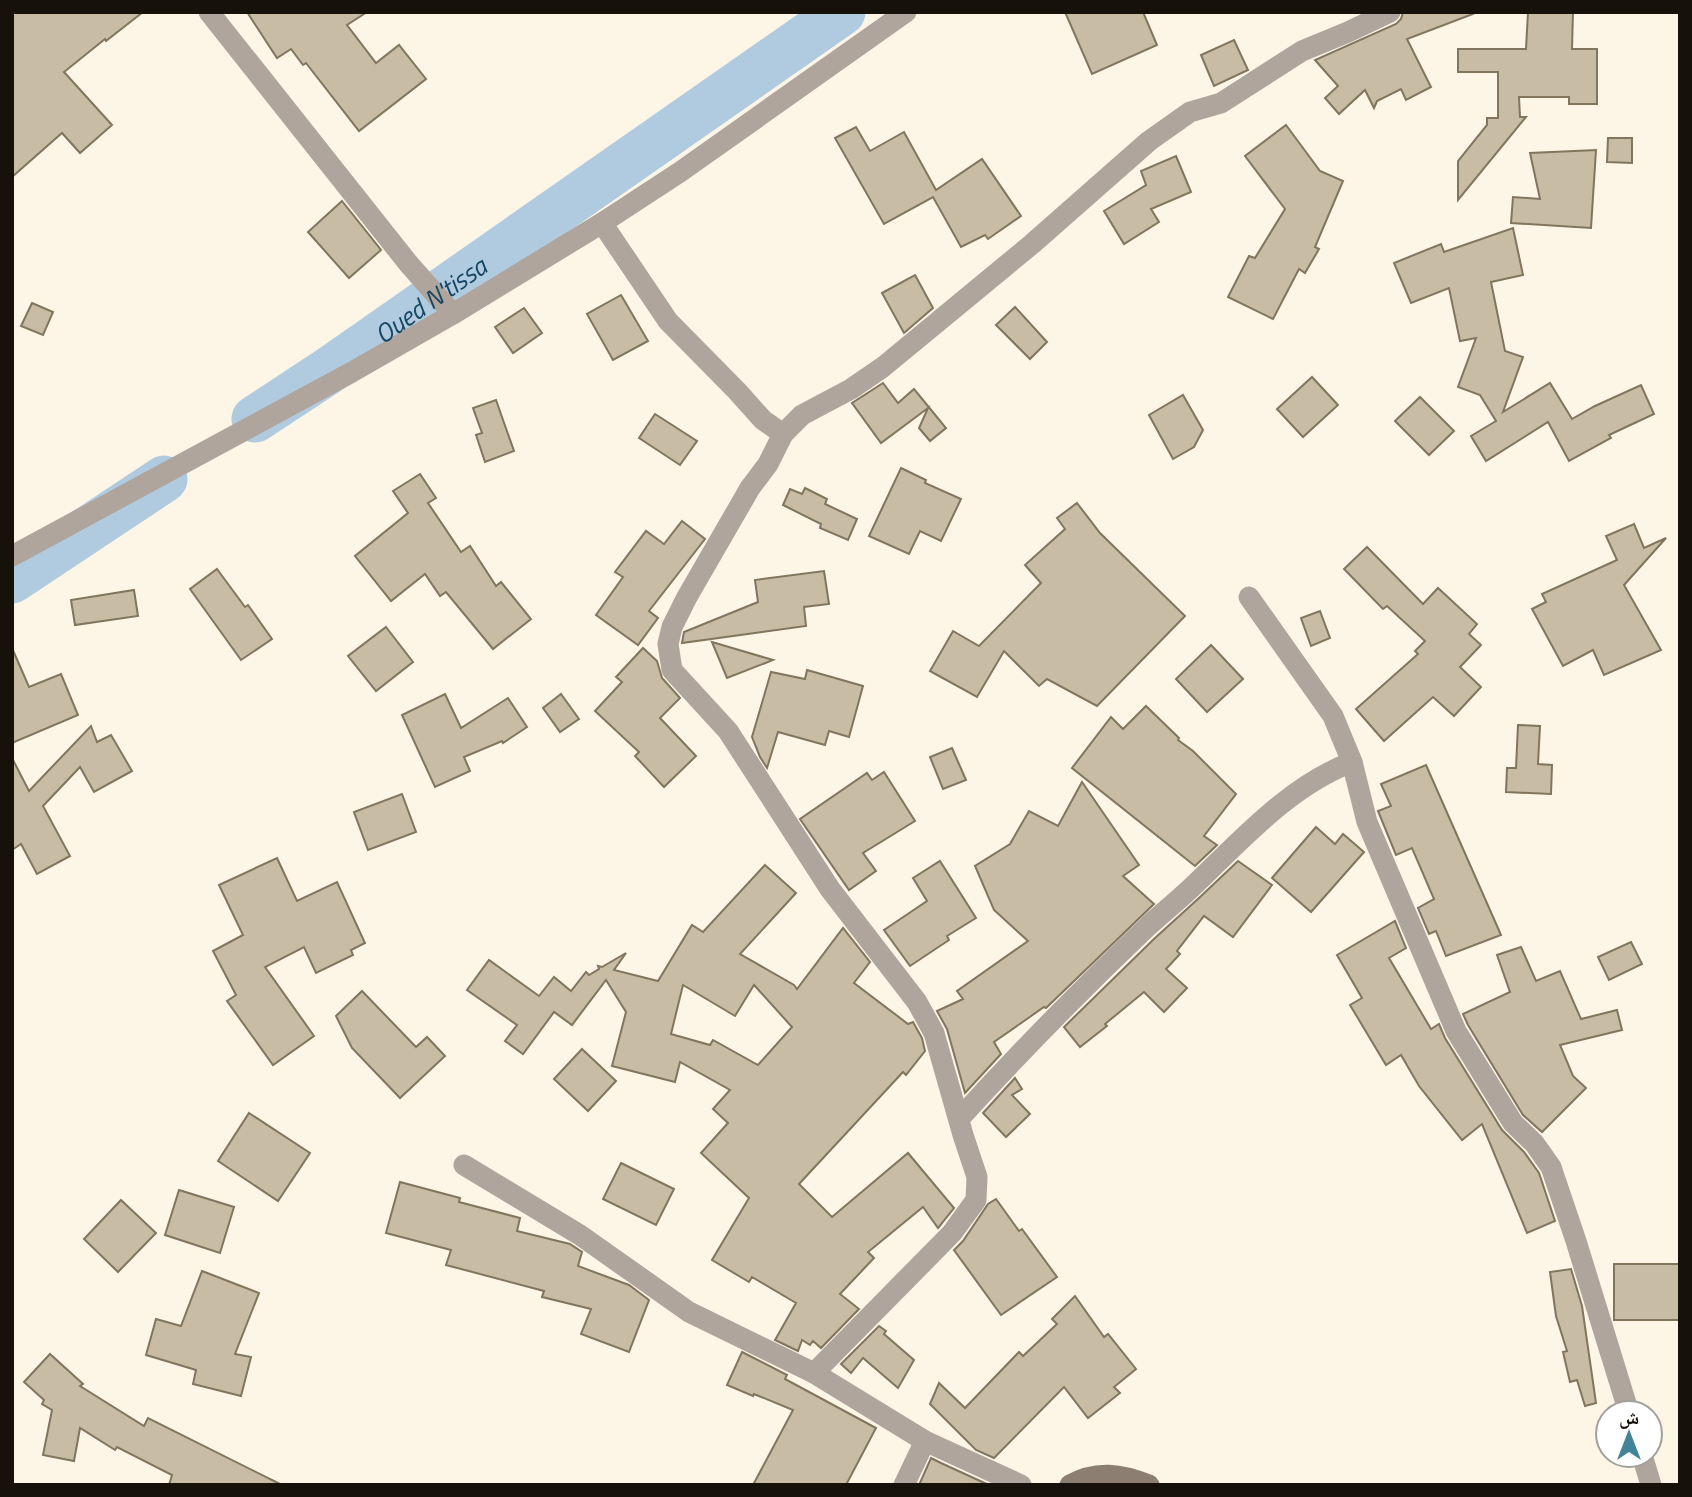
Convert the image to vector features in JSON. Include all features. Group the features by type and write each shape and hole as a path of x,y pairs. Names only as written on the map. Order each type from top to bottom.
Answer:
{"main road":[{"path":"1070,1485 1095,1475 1122,1476 1149,1485"}],"street":[{"path":"209,12 408,263 453,314"},
{"path":"12,556 352,372 453,314 680,172 906,12"},
{"path":"814,1373 953,1233 976,1200 977,1177 934,1033 917,1002 830,889 728,731 672,670 668,644 672,628 750,488 768,464 783,434 802,415 850,389 883,367 992,278 1149,141 1190,111 1221,103 1303,51 1390,12"},
{"path":"602,223 668,321 763,420 783,434"},
{"path":"1249,597 1333,716 1352,762 1367,822 1456,1031 1513,1123 1534,1143 1551,1167 1625,1399"},
{"path":"959,1119 1091,981 1257,825 1309,783 1352,762"},
{"path":"464,1165 580,1234 689,1312 814,1373 925,1441 1021,1485"},
{"path":"904,1485 925,1441"}],"building":[{"path":"12,12 143,12 64,72 112,125 80,153 62,133 12,177"},
{"path":"247,12 367,12 347,25 376,63 399,45 426,79 359,131 306,63 303,65 291,49 277,58"},
{"path":"1065,12 1143,12 1157,45 1092,74"},
{"path":"1403,12 1473,14 1407,39 1431,87 1406,100 1401,89 1377,101 1374,108 1365,90 1339,114 1325,98 1338,86 1315,60 1396,24"},
{"path":"1528,12 1573,12 1572,49 1597,49 1597,104 1569,104 1569,97 1519,97 1520,117 1526,117 1458,200 1458,161 1487,125 1487,118 1498,118 1498,72 1458,72 1458,49 1526,49"},
{"path":"1234,40 1248,70 1214,86 1201,55"},
{"path":"1286,125 1320,171 1343,181 1315,247 1319,249 1305,273 1299,269 1273,319 1228,297 1249,256 1255,258 1285,209 1245,156"},
{"path":"856,127 870,151 904,132 936,190 982,159 1021,216 988,239 985,235 961,247 933,197 884,224 835,138"},
{"path":"1608,138 1632,138 1632,163 1607,162"},
{"path":"1596,150 1591,228 1511,223 1513,197 1540,199 1530,153"},
{"path":"1176,156 1191,192 1151,209 1159,222 1124,244 1104,211 1146,185 1141,171"},
{"path":"342,201 381,250 349,278 308,232"},
{"path":"1513,228 1523,275 1491,282 1505,351 1523,357 1503,412 1550,383 1572,419 1641,385 1654,414 1609,435 1611,438 1569,461 1548,422 1486,461 1471,436 1496,421 1480,395 1458,387 1476,338 1460,341 1449,288 1411,303 1394,263 1441,244 1444,252"},
{"path":"915,275 933,308 904,333 882,293"},
{"path":"621,295 648,341 613,360 587,314"},
{"path":"32,303 53,312 43,335 21,326"},
{"path":"1015,307 1047,342 1030,359 996,325"},
{"path":"524,308 542,333 513,353 495,327"},
{"path":"1312,377 1338,405 1303,437 1277,409"},
{"path":"883,383 898,403 914,389 946,428 930,441 919,428 928,408 881,443 852,403"},
{"path":"1183,395 1203,430 1194,447 1173,459 1149,415"},
{"path":"1420,397 1454,431 1429,455 1395,421"},
{"path":"496,400 514,451 485,462 476,435 482,433 473,408"},
{"path":"655,414 697,441 680,465 639,438"},
{"path":"901,468 926,480 925,483 961,499 941,541 920,531 909,554 869,536"},
{"path":"420,474 436,498 428,503 461,552 470,546 496,586 501,582 531,619 493,649 446,592 440,596 425,574 391,601 355,556 408,513 393,491"},
{"path":"805,488 827,499 825,504 857,519 848,540 820,528 821,524 783,505 790,489 802,494"},
{"path":"1077,503 1100,533 1185,616 1097,706 1047,679 1039,686 1004,651 977,697 930,671 953,631 979,646 1041,583 1025,565 1065,529 1057,518"},
{"path":"682,521 705,539 649,611 658,618 638,645 596,615 623,577 615,572 646,531 664,544"},
{"path":"1634,524 1644,548 1666,538 1624,585 1661,650 1604,675 1593,650 1563,666 1532,609 1546,602 1542,594 1617,560 1606,536"},
{"path":"1367,547 1423,604 1438,588 1477,624 1469,634 1481,645 1460,667 1481,687 1454,716 1433,697 1384,741 1356,709 1418,654 1415,651 1425,641 1387,606 1383,609 1344,569"},
{"path":"217,569 245,607 248,605 272,639 241,660 190,589"},
{"path":"824,571 829,604 804,607 806,626 682,643 684,632 758,602 755,580"},
{"path":"134,590 138,616 75,625 71,600"},
{"path":"1320,611 1330,638 1311,646 1301,618"},
{"path":"386,627 413,662 376,691 348,656"},
{"path":"712,642 773,660 727,678"},
{"path":"1211,645 1243,679 1207,712 1176,679"},
{"path":"12,648 29,687 61,674 78,715 12,743"},
{"path":"643,648 657,661 662,678 680,698 660,718 696,756 664,787 635,756 639,752 595,711 622,682 616,677"},
{"path":"807,670 863,686 849,737 829,731 825,745 778,732 767,768 752,737 771,672 805,679"},
{"path":"445,694 461,728 508,698 527,727 503,743 502,741 464,757 470,771 435,787 402,715"},
{"path":"561,694 579,719 560,732 543,708"},
{"path":"1146,706 1236,794 1204,836 1217,845 1195,866 1072,768 1111,717 1123,729"},
{"path":"1518,725 1540,726 1538,764 1552,765 1551,794 1506,792 1507,768 1516,768"},
{"path":"91,726 97,742 111,735 132,771 94,792 80,767 43,806 70,856 37,874 21,844 12,850 12,758 29,791"},
{"path":"952,748 966,780 943,789 930,757"},
{"path":"1426,765 1501,935 1446,956 1436,931 1429,934 1418,908 1434,899 1412,848 1396,855 1378,811 1391,806 1381,784"},
{"path":"884,772 915,821 863,853 876,871 849,890 800,819 867,773 872,780"},
{"path":"1082,782 1139,865 1123,876 1154,904 1046,1008 994,1042 1001,1054 965,1093 947,1029 937,1011 963,999 957,991 1028,941 994,910 975,866 1010,844 1029,811 1058,826"},
{"path":"402,794 416,832 368,850 354,812"},
{"path":"1316,827 1335,844 1343,834 1364,852 1311,912 1272,878"},
{"path":"277,858 297,901 337,882 365,943 351,950 353,955 316,973 304,947 265,967 314,1036 273,1065 227,1001 236,995 213,951 243,935 219,885"},
{"path":"940,861 976,918 947,936 949,940 910,966 884,930 927,901 913,878"},
{"path":"1238,861 1272,885 1233,937 1204,916 1177,951 1180,954 1166,969 1187,988 1164,1012 1144,992 1080,1047 1064,1027"},
{"path":"765,865 796,893 740,954 797,989 843,928 870,962 854,983 908,1024 913,1022 922,1038 925,1051 906,1075 903,1072 799,1184 832,1217 908,1153 954,1208 938,1228 923,1207 868,1252 874,1258 840,1294 859,1309 821,1348 813,1341 810,1345 802,1340 798,1351 775,1340 796,1303 752,1277 749,1282 712,1260 749,1198 701,1153 728,1123 713,1109 730,1090 680,1062 675,1082 612,1066 626,1012 606,980 572,1025 554,1012 523,1054 505,1041 517,1025 467,990 489,960 539,996 554,977 571,991 586,972 589,975 599,969 598,966 602,967 626,953 614,970 658,981 692,925 703,932","holes":["683,985 735,1016 754,985 792,1027 758,1065 713,1040 710,1045 671,1034"]},
{"path":"1395,921 1406,948 1389,958 1431,1029 1439,1024 1502,1130 1524,1152 1539,1173 1555,1221 1527,1233 1482,1124 1462,1140 1419,1086 1401,1055 1386,1065 1350,1005 1362,998 1337,955"},
{"path":"1631,942 1642,964 1609,980 1598,957"},
{"path":"1521,947 1536,981 1560,971 1581,1019 1617,1010 1622,1030 1560,1045 1573,1076 1586,1088 1542,1132 1523,1115 1463,1014 1510,992 1497,955"},
{"path":"362,991 416,1047 427,1037 445,1056 400,1098 352,1048 336,1016"},
{"path":"582,1049 616,1081 588,1111 554,1079"},
{"path":"1015,1078 1022,1089 1012,1095 1030,1114 1006,1137 983,1113"},
{"path":"249,1113 310,1153 278,1201 218,1161"},
{"path":"621,1163 674,1189 656,1225 603,1199"},
{"path":"400,1182 460,1198 459,1202 520,1218 517,1231 570,1244 582,1252 578,1266 629,1285 649,1300 629,1352 581,1334 591,1309 542,1297 544,1291 446,1265 451,1250 386,1233"},
{"path":"179,1190 234,1207 220,1253 165,1235"},
{"path":"996,1199 1057,1277 1001,1315 954,1250 988,1204"},
{"path":"121,1200 156,1233 118,1272 84,1239"},
{"path":"1614,1264 1680,1264 1680,1320 1614,1320"},
{"path":"1571,1269 1582,1306 1594,1404 1585,1406 1577,1380 1570,1382 1563,1352 1567,1351 1556,1316 1550,1272"},
{"path":"202,1271 259,1293 235,1354 251,1357 241,1396 193,1384 196,1370 146,1355 156,1319 181,1326"},
{"path":"1075,1296 1104,1337 1108,1334 1136,1369 1114,1387 1120,1393 1088,1418 1064,1387 994,1458 976,1450 930,1404 939,1383 965,1408 1019,1352 1023,1356 1057,1324 1052,1319"},
{"path":"879,1326 886,1331 884,1334 914,1360 898,1388 863,1358 851,1373 841,1364"},
{"path":"742,1352 787,1375 785,1379 876,1428 846,1485 753,1485 793,1410 727,1385"},
{"path":"50,1354 83,1384 80,1386 144,1426 148,1418 282,1485 169,1485 172,1475 117,1447 115,1450 80,1428 74,1461 43,1455 52,1410 42,1404 44,1400 24,1382"},
{"path":"931,1458 941,1463 989,1485 919,1485"}],"waterway":[{"name":"Oued N'tissa","path":"255,419 328,371 842,12"},
{"name":"Oued N'tissa","path":"12,580 164,479"}]}
